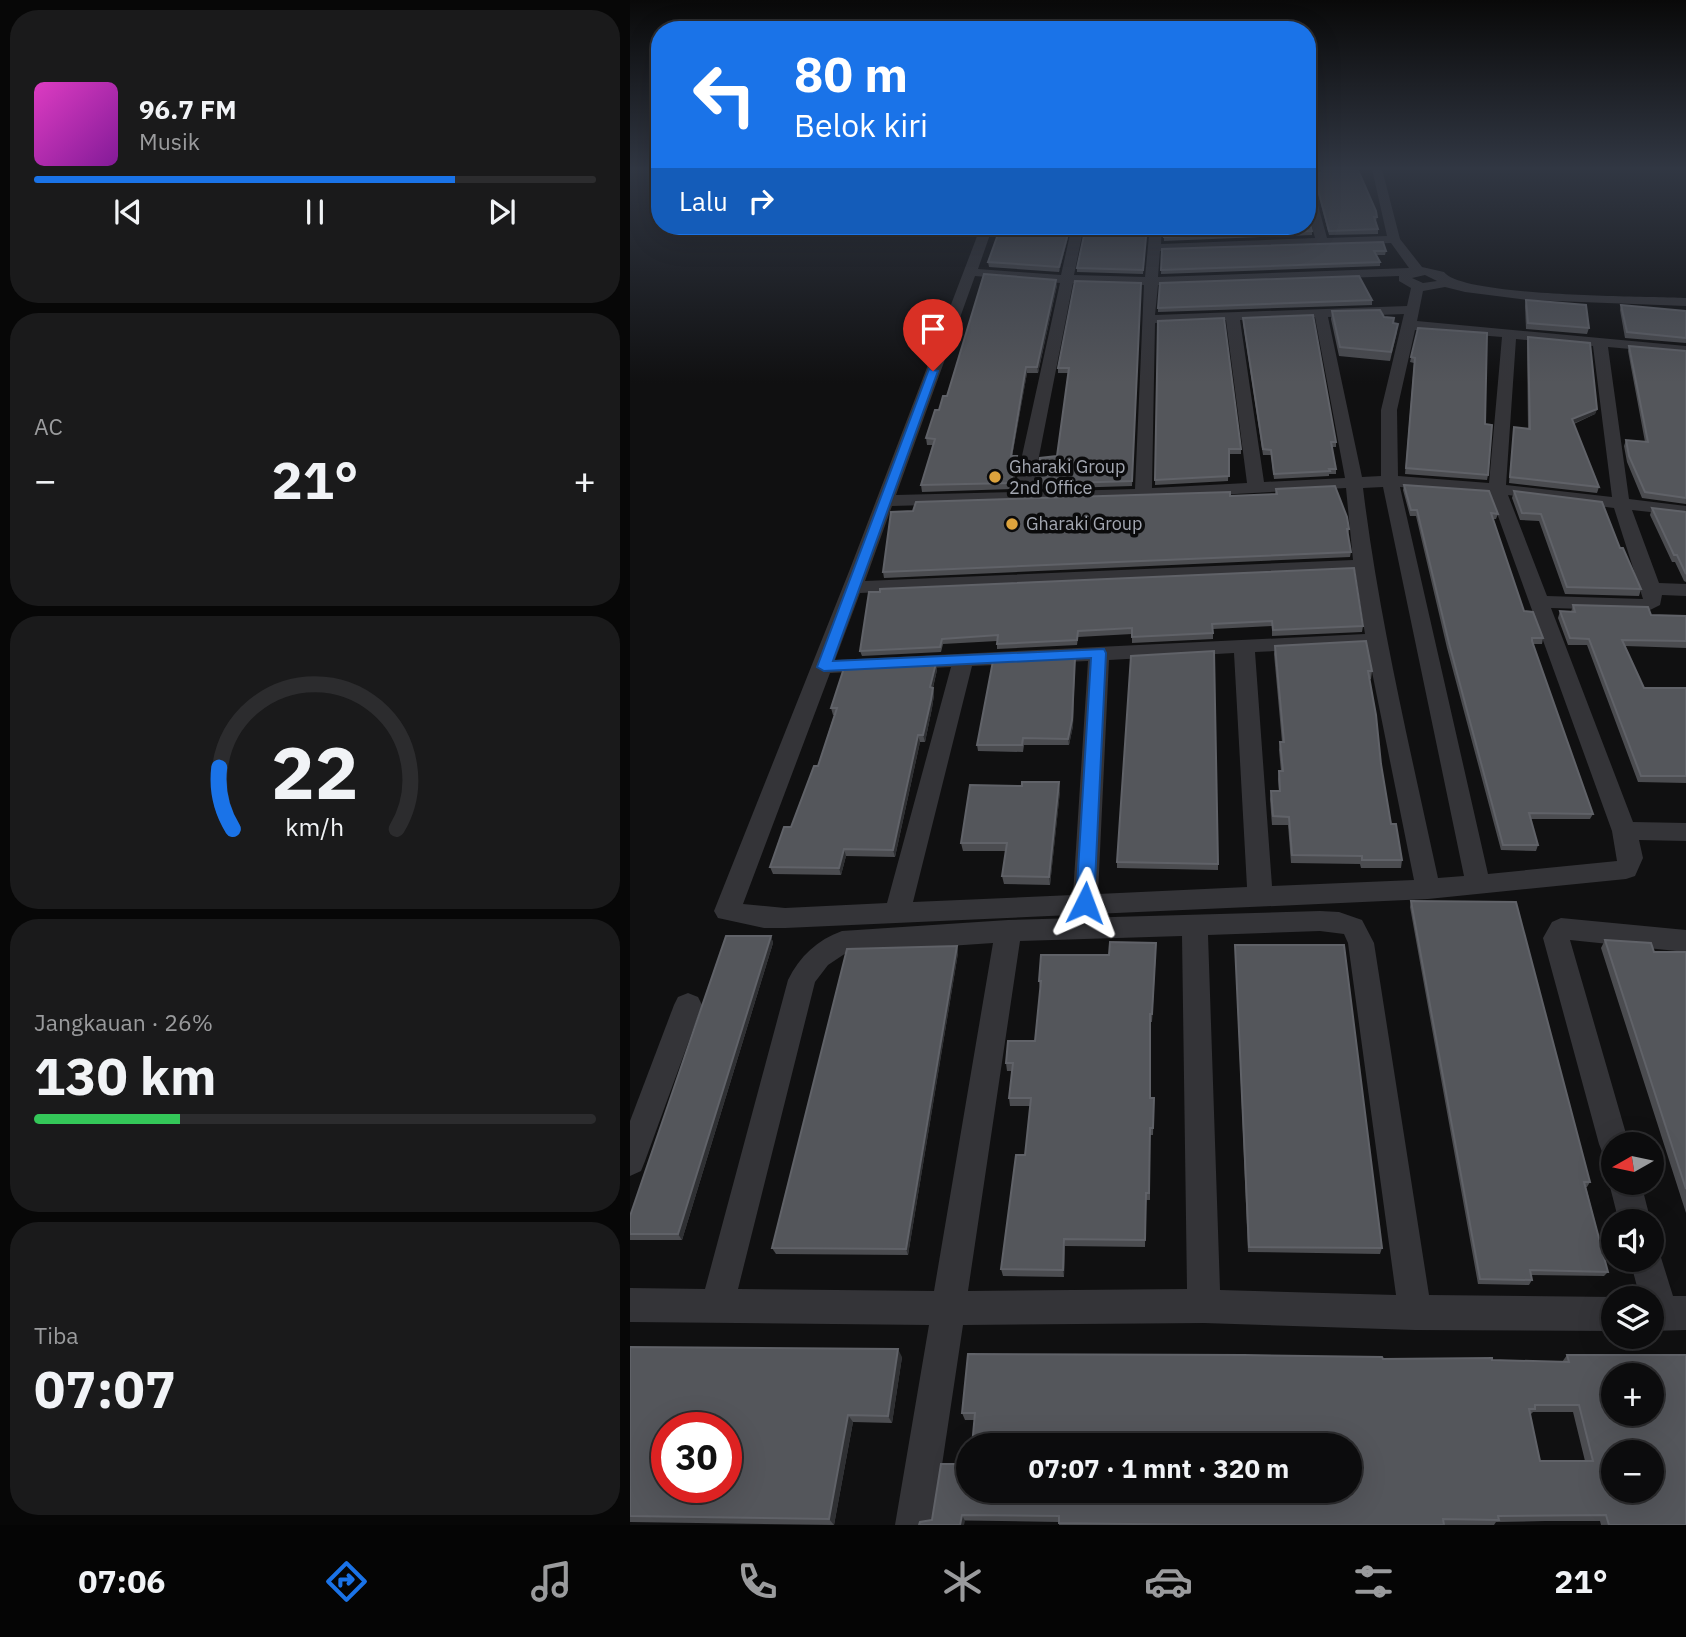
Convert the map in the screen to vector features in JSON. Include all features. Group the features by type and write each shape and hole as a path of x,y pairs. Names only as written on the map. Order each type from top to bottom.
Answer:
{"street":[{"path":"982,240 883,500 857,580 824,667 727,911 764,919 897,914 1085,903 1428,889 1626,869 1631,858 1624,831 1497,489 1509,335"},
{"path":"1022,497 1075,240"},
{"path":"1143,494 1148,319 1155,240"},
{"path":"1154,248 1239,240"},
{"path":"1395,240 1415,272"},
{"path":"970,272 1065,279 1152,281 1415,272 1439,275 1444,282"},
{"path":"1415,272 1406,274 1406,281 1418,286 1434,286 1444,282 1465,288 1528,296 1686,302"},
{"path":"1418,286 1389,410 1390,481 1478,884"},
{"path":"1148,319 1321,315 1412,318 1509,335 1686,350"},
{"path":"1321,315 1354,481 1376,640 1428,889"},
{"path":"1233,318 1256,488"},
{"path":"1539,602 1648,605 1653,600 1621,503 1600,343"},
{"path":"883,500 1143,494 1390,481 1497,489 1686,511"},
{"path":"857,580 1363,558"},
{"path":"1651,589 1686,590"},
{"path":"824,667 1376,640"},
{"path":"1244,645 1260,896"},
{"path":"1085,903 1099,653"},
{"path":"897,914 964,659"},
{"path":"1624,831 1686,832"},
{"path":"717,1306 802,980 813,960 825,950 842,942 1008,931 1320,921 1339,922 1353,927 1361,943 1415,1313"},
{"path":"1195,924 1204,1306"},
{"path":"1611,1132 1556,938 1561,929 1573,929 1686,941"},
{"path":"914,1525 1008,931"},
{"path":"630,1161 688,1005"},
{"path":"1650,1272 1666,1314"},
{"path":"630,1305 947,1308 1204,1306 1415,1313 1601,1314"}],"building":[{"path":"996,240 1066,240 1059,267 988,262"},
{"path":"1083,240 1146,240 1143,270 1077,268"},
{"path":"1383,242 1386,251 1374,251 1380,262 1161,270 1162,249"},
{"path":"984,274 1056,280 1037,367 1026,367 1011,456 1017,456 1011,483 921,485 935,439 926,438 935,410 939,410 943,396 947,396"},
{"path":"1359,276 1372,300 1158,308 1160,283"},
{"path":"1075,281 1141,283 1132,481 1035,484 1040,458 1057,456 1069,368 1058,368"},
{"path":"1526,300 1586,305 1589,328 1528,323"},
{"path":"1621,305 1686,311 1686,338 1627,332"},
{"path":"1380,310 1384,317 1394,318 1393,323 1398,324 1391,352 1340,347 1332,311"},
{"path":"1313,315 1336,442 1331,442 1336,469 1274,474 1271,450 1263,449 1243,318"},
{"path":"1224,318 1241,449 1229,449 1229,476 1155,480 1158,321"},
{"path":"1418,328 1487,333 1485,424 1492,425 1488,475 1406,468 1415,358 1411,357"},
{"path":"1528,337 1590,343 1597,409 1572,419 1599,487 1510,477 1514,427 1530,429"},
{"path":"1629,346 1686,351 1686,498 1645,492 1629,456 1626,440 1648,442"},
{"path":"1404,485 1489,491 1498,514 1491,513 1524,611 1533,612 1543,638 1532,638 1532,641 1593,814 1529,813 1538,845 1503,845 1417,510 1411,510"},
{"path":"1335,486 1347,517 1351,552 883,572 891,512 913,511 916,502 1230,492 1230,496 1277,494 1276,489"},
{"path":"1514,491 1602,502 1620,548 1623,548 1641,589 1567,587 1541,514 1522,513"},
{"path":"1652,508 1686,512 1686,574 1677,555 1674,555"},
{"path":"1354,568 1363,626 1273,630 1272,621 1212,624 1213,633 1132,637 1132,628 1078,631 1077,640 997,644 998,635 942,639 940,647 860,651 869,592 880,592 880,589"},
{"path":"1573,605 1648,607 1651,615 1686,616 1686,641 1622,640 1644,688 1686,688 1686,776 1641,776 1589,639 1570,638 1560,611 1575,612"},
{"path":"1366,641 1372,671 1368,671 1381,764 1391,824 1396,824 1402,860 1362,860 1362,856 1292,855 1289,817 1273,816 1271,791 1280,791 1279,771 1283,771 1280,742 1284,742 1275,646"},
{"path":"1214,651 1218,864 1117,862 1131,656"},
{"path":"1075,658 1072,720 1068,739 1023,738 1022,745 977,745 993,661"},
{"path":"936,663 923,735 918,735 893,850 844,849 839,868 770,867 784,827 791,827 814,766 818,766 837,708 831,708 844,668"},
{"path":"1022,782 1059,782 1049,877 1002,876 1007,843 961,843 970,785 1022,786"},
{"path":"1411,901 1516,902 1590,1182 1584,1182 1601,1246 1601,1272 1530,1270 1532,1280 1480,1279"},
{"path":"726,936 771,936 678,1234 630,1234 630,1216"},
{"path":"1605,940 1651,943 1654,952 1686,952 1686,1189"},
{"path":"1110,942 1156,943 1150,1014 1150,1098 1154,1098 1153,1128 1150,1128 1145,1240 1064,1239 1063,1270 1001,1269 1016,1155 1025,1155 1031,1098 1009,1098 1013,1063 1006,1063 1008,1041 1035,1041 1041,955 1109,955"},
{"path":"1235,945 1344,945 1382,1248 1249,1247"},
{"path":"957,946 906,1249 772,1248 847,949"},
{"path":"630,1347 898,1349 888,1416 848,1415 829,1519 630,1516"},
{"path":"968,1354 1492,1358 1569,1362 1567,1355 1686,1355 1686,1525 1609,1525 1606,1515 1498,1516 1499,1520 1443,1519 1444,1525 1205,1525 1059,1523 1059,1516 962,1515 960,1525 919,1525 920,1522 932,1520 941,1464 956,1464 956,1503 1362,1503 1362,1433 973,1433 975,1413 962,1413","holes":["1535,1405 1579,1405 1593,1461 1540,1461 1529,1409 1535,1409"]}],"place":[{"name":"Gharaki Group 2nd Office","path":"995,477"},
{"name":"Gharaki Group","path":"1012,524"}],"route":[{"path":"933,371 883,500 855,587 824,667 1099,653 1085,903"}]}
